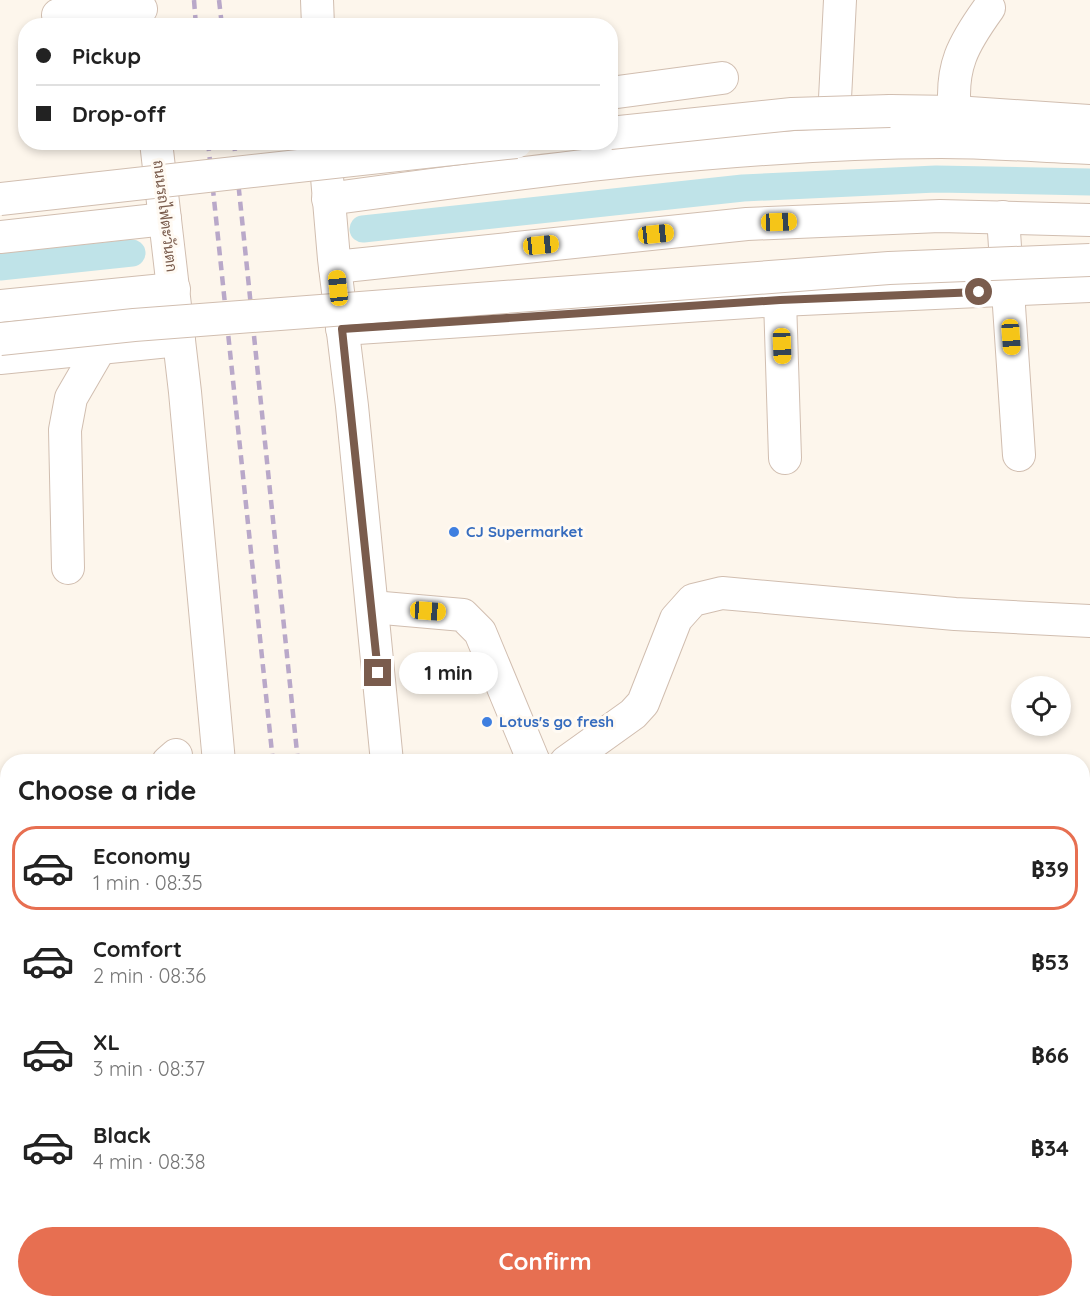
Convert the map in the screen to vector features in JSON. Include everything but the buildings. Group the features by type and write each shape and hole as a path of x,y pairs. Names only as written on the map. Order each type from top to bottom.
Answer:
{"street":[{"path":"317,0 318,18"},
{"path":"833,145 840,0"},
{"path":"955,112 952,86 956,64 971,33 989,8"},
{"path":"58,15 141,12"},
{"path":"618,92 722,78"},
{"path":"618,132 792,114 834,112 955,112 1090,121"},
{"path":"328,203 650,159 833,145 947,142 1090,148"},
{"path":"325,150 328,203 386,754"},
{"path":"0,199 444,150"},
{"path":"68,230 157,153"},
{"name":"ถนนรถไฟตะวันตก","path":"157,153 174,289 218,754"},
{"path":"335,267 747,224 940,216 1090,220"},
{"path":"1003,217 1019,455"},
{"path":"0,237 165,219"},
{"path":"0,339 134,325 889,268 1090,260"},
{"path":"342,329 780,300 901,297 1090,286"},
{"path":"0,306 174,289"},
{"path":"68,568 65,430 71,399 108,347 110,295"},
{"path":"780,300 785,458"},
{"path":"0,358 179,340"},
{"path":"577,754 633,714 643,703 676,619 693,600 722,593 955,614 1090,621"},
{"path":"372,607 463,615 480,632 531,754"}],"waterway":[{"path":"363,229 743,188 936,179 1090,182"},
{"path":"0,267 132,253"}],"railway":[{"path":"194,0 195,18"},
{"path":"219,0 221,18"},
{"path":"209,150 272,754"},
{"path":"235,150 297,754"}],"place":[{"name":"CJ Supermarket","path":"454,532"},
{"name":"Lotus's go fresh","path":"487,722"}],"route":[{"path":"378,673 352,406 342,329 780,300 901,297 979,292"}]}
